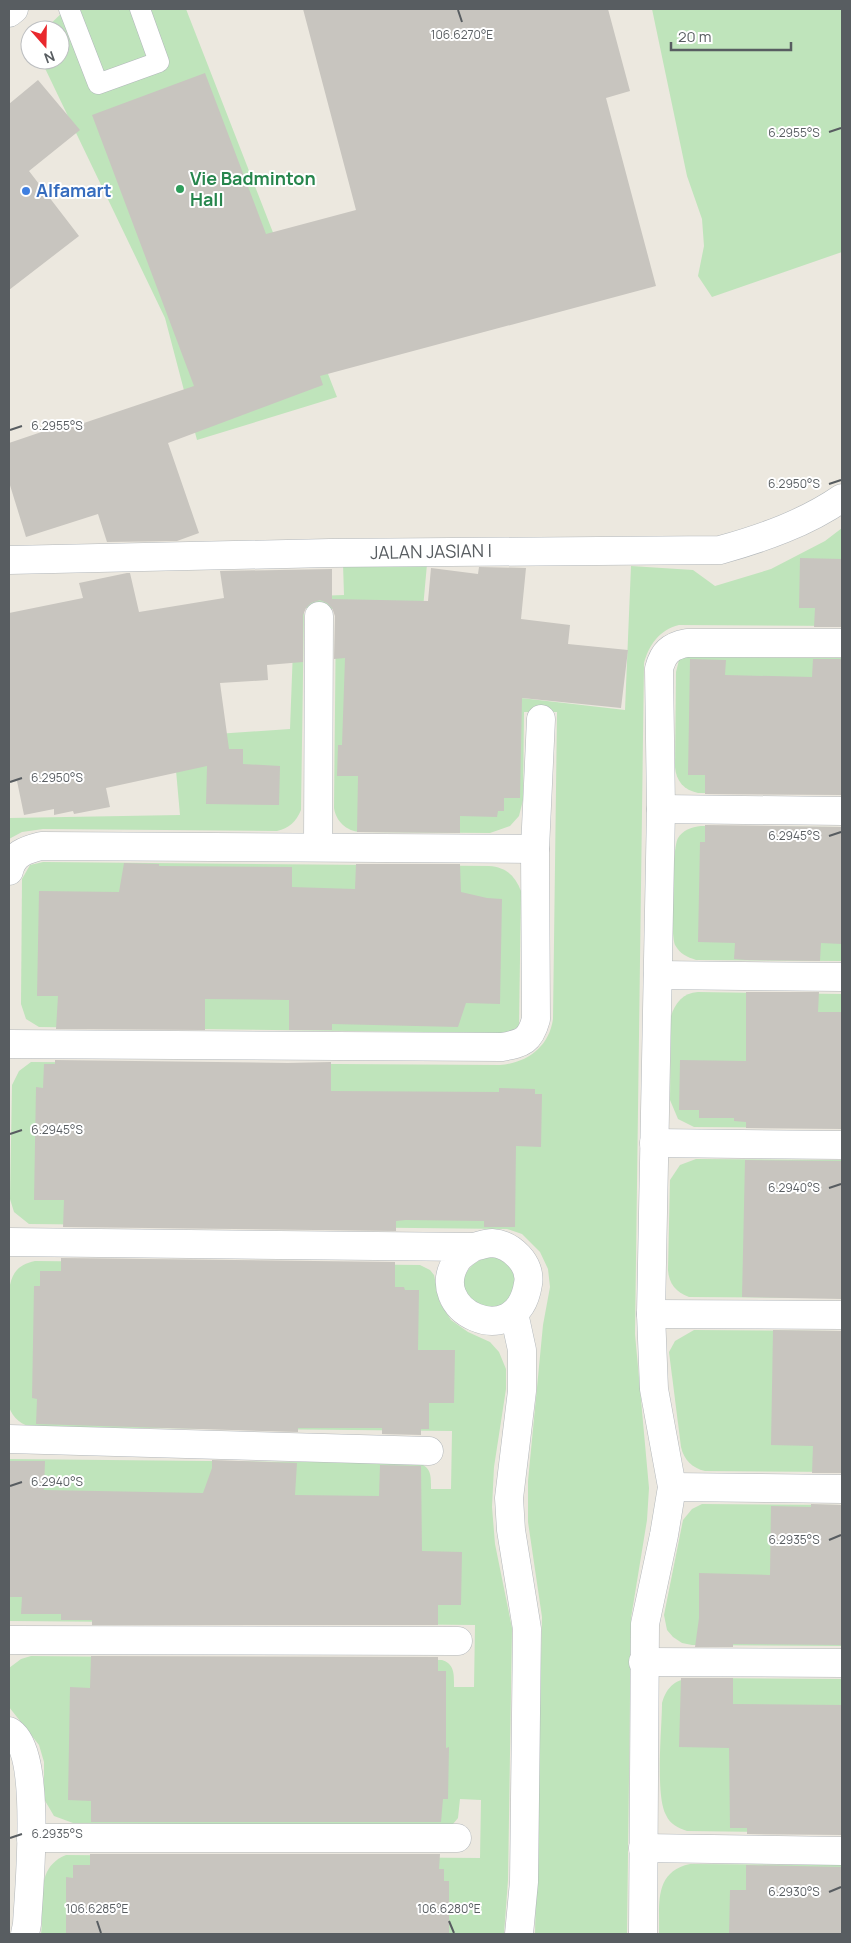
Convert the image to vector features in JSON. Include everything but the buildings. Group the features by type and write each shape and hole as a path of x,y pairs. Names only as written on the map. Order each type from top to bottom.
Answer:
{"street":[{"path":"9,13 14,9"},
{"name":"JALAN JASIAN I","path":"9,560 320,554 720,550 760,539 812,516 842,498"},
{"path":"318,846 319,616"},
{"path":"643,1934 645,1624 672,1487 654,1390 651,1314 661,809 659,669 668,650 676,645 687,643 842,643"},
{"path":"9,1044 502,1047 521,1044 532,1033 536,1020 535,849 541,719"},
{"path":"661,809 842,811"},
{"path":"9,872 11,864 23,851 41,846 318,846 535,849"},
{"path":"658,975 842,977"},
{"path":"654,1143 842,1145"},
{"path":"9,1242 473,1247 492,1243 510,1248 523,1262 529,1280 526,1298 514,1313 497,1321 478,1320 462,1311 452,1295 451,1276 458,1259 473,1247"},
{"path":"514,1313 522,1350 522,1391 511,1466 510,1530 527,1628 524,1882 519,1934"},
{"path":"651,1314 842,1315"},
{"path":"9,1439 429,1451"},
{"path":"672,1487 842,1489"},
{"path":"9,1640 458,1641"},
{"path":"644,1662 842,1663"},
{"path":"9,1732 14,1734 25,1751 29,1770 31,1838 25,1934"},
{"path":"31,1838 457,1838"},
{"path":"643,1848 842,1851"}],"lane":[{"path":"69,9 98,84 159,62 140,9"}],"green space":[{"name":"Vie Badminton Hall","path":"66,9 186,9 337,397 197,440 165,318 46,70 70,70 70,20 54,20"},
{"path":"652,9 842,9 842,252 712,297 698,276 704,246 702,219 687,176"},
{"path":"842,528 842,626 679,625 660,634 652,644 644,663 635,1334 649,1488 647,1520 631,1618 627,1934 535,1934 542,1617 528,1522 528,1481 543,1325 550,1287 548,1269 540,1252 522,1234 507,1229 29,1224 14,1212 10,1199 12,1085 19,1071 31,1062 500,1065 510,1064 528,1057 547,1038 553,1019 557,712 524,712 523,800 519,816 510,826 490,833 360,832 350,830 339,821 334,808 336,609 304,608 301,810 297,818 289,826 277,831 43,829 22,832 9,839 9,818 180,815 173,737 290,729 293,649 286,597 344,595 343,564 427,564 416,686 625,710 631,566 693,570 715,586 771,569 825,541"},
{"path":"684,657 842,658 842,794 698,793 685,787 677,777 675,767 676,672 679,660"},
{"path":"701,826 842,827 842,961 696,960 681,953 675,945 673,938 674,857 680,835 691,828"},
{"path":"43,862 489,866 500,868 513,877 521,891 519,1026 510,1032 500,1033 39,1027 26,1019 21,1004 22,879 30,865"},
{"path":"698,992 842,994 842,1128 694,1127 678,1119 670,1100 671,1016 680,1000 688,994"},
{"path":"696,1159 842,1160 842,1298 689,1297 680,1293 672,1283 668,1270 670,1180 680,1165"},
{"path":"486,1258 501,1259 506,1262 514,1276 517,1290 500,1309 475,1306 465,1290 464,1278 466,1273 477,1262"},
{"path":"35,1261 420,1265 430,1270 434,1275 440,1303 451,1320 468,1332 490,1342 499,1352 506,1369 506,1389 494,1467 492,1507 495,1544 512,1628 508,1880 504,1934 41,1934 45,1878 49,1869 56,1861 66,1855 480,1858 481,1800 460,1799 458,1818 453,1824 446,1826 73,1823 54,1816 44,1799 44,1762 39,1745 9,1707 9,1668 21,1659 31,1656 442,1660 452,1667 454,1687 474,1687 475,1625 9,1621 9,1459 418,1463 428,1470 431,1477 431,1489 451,1489 452,1431 34,1427 22,1423 13,1415 9,1407 10,1285 13,1275 18,1268"},
{"path":"694,1330 842,1331 842,1472 705,1471 689,1463 681,1447 669,1352 675,1341"},
{"path":"702,1504 842,1505 842,1646 692,1645 682,1643 673,1637 667,1630 664,1615 683,1520 692,1509"},
{"path":"693,1678 842,1679 842,1833 687,1831 677,1827 670,1821 666,1815 661,1793 662,1703 673,1684"},
{"path":"690,1864 842,1865 842,1934 659,1934 659,1901 664,1882 678,1868"}],"place":[{"name":"Vie Badminton Hall","path":"180,189"},
{"name":"Alfamart","path":"26,191"}]}
